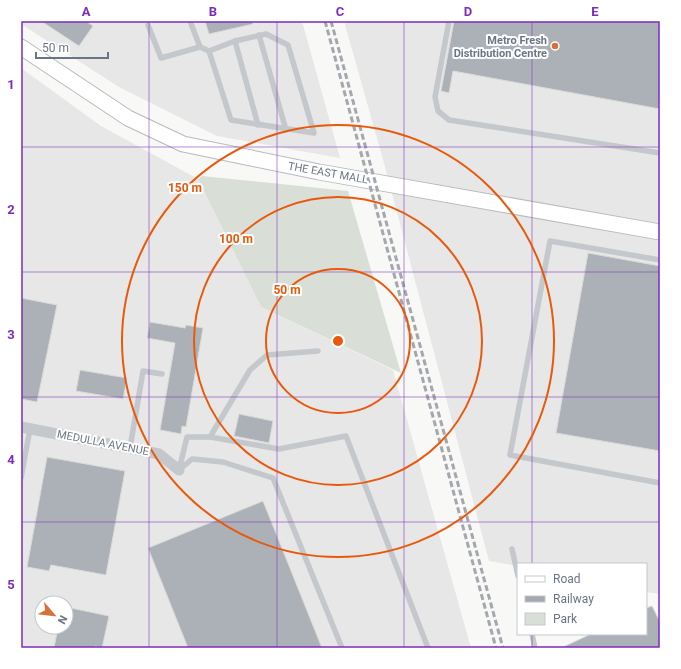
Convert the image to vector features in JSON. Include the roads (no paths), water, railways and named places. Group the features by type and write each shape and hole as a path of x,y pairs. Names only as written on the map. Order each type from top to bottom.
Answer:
{"main road":[{"name":"THE EAST MALL","path":"21,47 128,118 183,144 319,172 660,232"}],"street":[{"name":"MEDULLA AVENUE","path":"25,428 159,454 179,470"}],"lane":[{"path":"190,21 200,47"},
{"path":"449,21 436,97 438,111 449,120 660,153"},
{"path":"148,25 161,58 200,47 209,51 235,41 266,34 288,45 314,133 286,130 231,120 209,51"},
{"path":"259,35 286,130"},
{"path":"235,41 258,124"},
{"path":"660,260 550,241 510,455 660,483"},
{"path":"210,437 250,370 268,355 318,351"},
{"path":"130,448 143,371 162,374"},
{"path":"21,478 25,428"},
{"path":"179,470 187,436 210,437 279,449 346,436 428,648"},
{"path":"179,470 192,459 223,462 273,478 342,648"},
{"path":"512,549 517,572"},
{"path":"532,635 535,648"}],"railway":[{"path":"325,21 496,648"},
{"path":"331,21 503,648"}],"place":[{"name":"Metro Fresh Distribution Centre","path":"555,46"}]}
